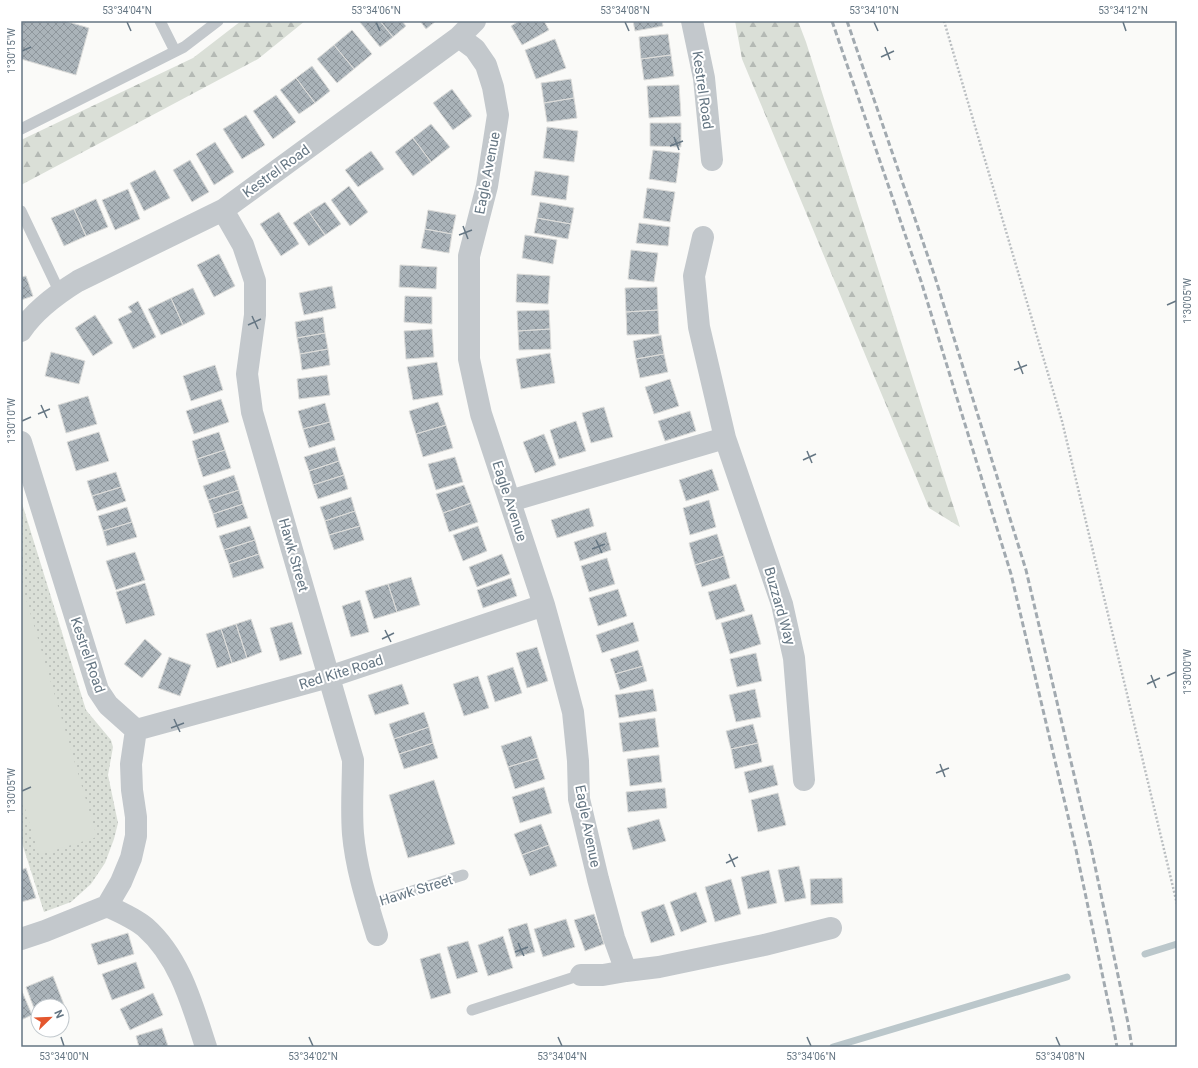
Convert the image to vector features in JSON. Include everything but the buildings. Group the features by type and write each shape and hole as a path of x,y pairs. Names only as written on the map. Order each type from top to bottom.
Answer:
{"street":[{"name":"Kestrel Road","path":"21,331 26,324 60,293 78,282 223,210 460,37 475,21"},
{"name":"Kestrel Road","path":"692,21 704,78 712,160"},
{"name":"Eagle Avenue","path":"460,37 475,49 486,65 493,87 498,115 487,186 469,256 469,359 481,414 544,604 560,659 573,712 581,806 598,879 614,938 626,970"},
{"name":"Hawk Street","path":"223,210 243,245 255,281 255,315 247,374 252,412 353,760 353,834 359,871 377,935"},
{"name":"Buzzard Way","path":"703,237 694,276 699,327 725,438 782,604 794,658 804,780"},
{"path":"510,501 725,438"},
{"name":"Kestrel Road","path":"21,442 98,690 108,705 136,730"},
{"name":"Red Kite Road","path":"136,730 329,677 544,604"},
{"path":"21,939 107,906 121,882 131,858 136,836 136,817 132,790 131,764 136,730"},
{"path":"107,906 126,915 144,927 164,949 178,970 206,1047"},
{"path":"581,975 603,975 626,970 659,967 693,961 831,928"}],"lane":[{"path":"160,21 175,52"},
{"path":"21,129 184,48 218,21"},
{"path":"21,211 60,293"},
{"name":"Hawk Street","path":"368,905 463,875"},
{"path":"472,1010 581,975"}],"path":[{"path":"944,21 1062,421 1177,904"}],"green space":[{"path":"241,21 305,21 258,59 21,185 21,140 193,58"},
{"path":"735,21 798,21 806,42 960,527 929,508 742,59"},
{"path":"21,500 86,710 111,740 113,747 108,775 118,823 105,863 91,884 71,902 44,912 21,840"},
{"path":"21,582 97,837 39,855 21,795"}],"waterway":[{"path":"1145,954 1177,944"},
{"path":"833,1047 1067,977"}],"railway":[{"path":"832,21 921,281 1011,574 1076,850 1117,1047"},
{"path":"847,21 935,277 1026,570 1091,847 1132,1047"}]}
